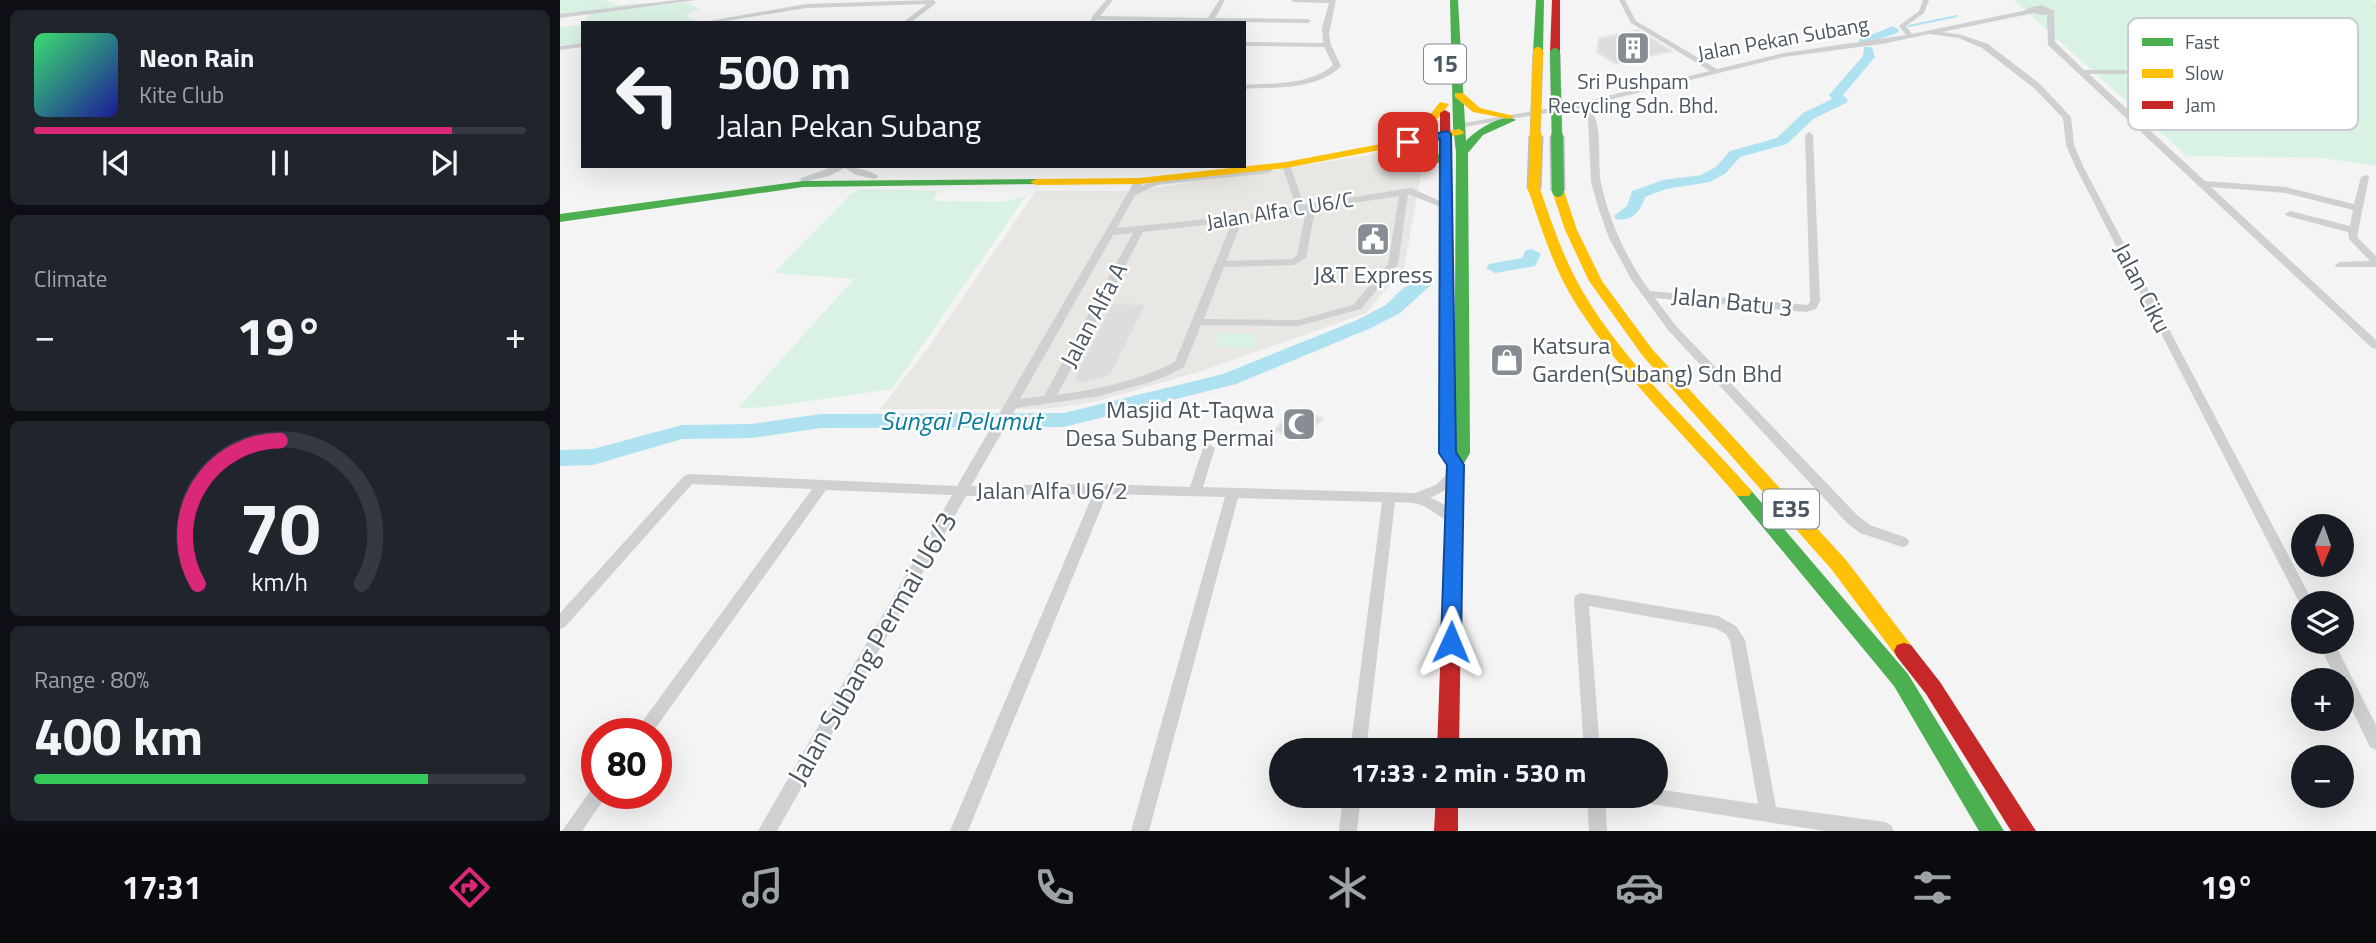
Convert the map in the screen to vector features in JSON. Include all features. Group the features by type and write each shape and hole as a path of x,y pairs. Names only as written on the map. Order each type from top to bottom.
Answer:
{"main road":[{"name":"15","path":"1446,0 1452,99"},
{"name":"15","path":"1454,0 1452,130 1446,163 1446,206 1448,453 1455,469"},
{"name":"E35","path":"1540,0 1534,189 1551,238 1577,293 1624,360 1718,462 1901,680 1992,831"},
{"name":"E35","path":"1556,0 1558,191 1571,230 1597,281 1647,352 1839,565 1933,688 2024,831"},
{"path":"1406,135 1429,123 1452,99 1477,110 1510,118"},
{"path":"1462,152 1479,132 1510,118"},
{"name":"15","path":"1448,738 1455,469 1462,453 1462,152 1452,130"},
{"path":"1246,164 1406,135 1452,130"},
{"path":"560,218 803,184 1135,188 1287,166 1452,130"},
{"path":"1390,145 1420,147 1446,163"},
{"path":"560,213 804,179 875,176 1065,178 1194,168"},
{"path":"1446,831 1447,808"}],"street":[{"path":"560,16 694,0"},
{"path":"1092,20 1110,0"},
{"path":"1209,21 1222,0"},
{"path":"1246,87 1318,78 1332,73 1336,66 1336,59 1327,45 1325,30 1333,0 1294,0"},
{"path":"1622,0 1633,22 1715,71"},
{"path":"1910,36 1902,26 1922,12 1926,0"},
{"path":"713,21 806,6 936,1"},
{"path":"908,21 936,1"},
{"path":"2030,7 2050,15 2050,41 2128,114"},
{"name":"Jalan Pekan Subang","path":"1452,130 1579,105 1784,55 1910,36 2030,7"},
{"path":"1092,20 1308,21"},
{"name":"Jalan Ciku","path":"1928,32 1960,36 1985,46 2037,86 2067,117 2070,145 2079,166 2300,591"},
{"path":"1246,44 1327,45"},
{"path":"560,48 581,45"},
{"path":"2083,72 2128,72"},
{"path":"1579,105 1592,119 1596,182 1614,238 1647,295 1672,328 1853,520 1865,529 1902,542"},
{"path":"2145,130 2376,346"},
{"name":"Jalan Batu 3","path":"1647,295 1806,309 1812,307 1815,301 1809,135"},
{"path":"1220,264 1294,262 1302,256 1306,208 1287,166"},
{"path":"804,179 840,168"},
{"path":"849,168 875,176"},
{"path":"2365,177 2353,230 2354,241 2376,263"},
{"path":"2205,186 2286,190 2358,208"},
{"path":"1010,409 1135,188"},
{"path":"1197,322 1298,323 1357,307 1393,264 1404,192"},
{"name":"Jalan Alfa C U6/C","path":"1110,232 1238,219 1404,192 1418,192 1446,206"},
{"path":"2290,214 2353,230"},
{"path":"1010,409 1164,374 1180,364 1238,219"},
{"name":"Jalan Alfa A","path":"1048,400 1139,230"},
{"path":"2340,265 2376,263"},
{"name":"Jalan Subang Permai U6/3","path":"767,831 1010,409"},
{"path":"1195,492 1209,448"},
{"path":"1416,498 1441,488 1455,469"},
{"name":"Jalan Alfa U6/2","path":"560,623 688,479 821,487 962,491 1102,489 1416,498"},
{"path":"653,718 821,487"},
{"path":"959,831 1102,489"},
{"path":"1140,831 1233,493"},
{"path":"1360,738 1390,497"},
{"path":"1416,498 1437,506 1454,519"},
{"path":"1591,738 1581,598 1718,622 1731,630 1737,640 1769,814"},
{"path":"2332,654 2376,742"},
{"path":"1668,799 1885,831"},
{"path":"1348,831 1351,808"},
{"path":"1597,808 1598,831"},
{"path":"571,831 587,809"}],"shaded area":[{"path":"1410,149 1424,156 1404,269 1366,313 1202,371 1090,403 1044,409 880,409 925,352 1036,191 1133,191"}],"green space":[{"path":"560,0 604,0 619,5 691,0 560,15"},
{"path":"2014,0 2376,2 2376,166 2323,158 2187,156 2158,130 2358,130 2358,18 2128,18 2128,103"},
{"path":"689,2 699,9 685,16 699,21 584,21 591,13"},
{"path":"581,25 581,43 560,45 560,27"},
{"path":"862,189 938,191 933,201 1001,202 1026,196 892,389 768,407 738,408 854,279 774,273 851,194"},
{"path":"1220,333 1258,334 1253,348 1215,347"}],"building":[{"name":"Sri Pushpam Recycling Sdn. Bhd.","path":"1638,30 1672,51 1616,64 1597,52 1599,38"},
{"path":"1112,303 1146,304 1111,376 1079,384 1074,378"},
{"name":"Masjid At-Taqwa Desa Subang Permai","path":"1294,408 1323,418 1303,441 1274,431"}],"waterway":[{"path":"1909,26 1957,16"},
{"name":"Sungai Pelumut","path":"1864,40 1893,30"},
{"name":"Sungai Pelumut","path":"1622,216 1634,208 1638,194 1663,185 1705,179 1721,170 1735,154 1782,141 1808,116 1841,100 1836,95 1869,57 1868,50"},
{"name":"Sungai Pelumut","path":"1495,268 1529,262 1532,254"},
{"name":"Sungai Pelumut","path":"560,458 593,457 682,432 751,431 821,421 1064,420 1229,379 1364,324 1393,309 1409,292 1422,285"}],"traffic: fast":[{"path":"1454,0 1458,126 1462,152 1462,453 1455,465 1455,478"},
{"path":"1538,52 1540,0"},
{"path":"1555,53 1558,191"},
{"path":"1462,152 1479,133 1511,120"},
{"path":"1389,145 1420,147 1446,163"},
{"path":"560,218 803,184 1036,182"},
{"path":"1743,492 1901,680 1992,831"}],"traffic: slow":[{"path":"1534,189 1538,52"},
{"path":"1459,95 1477,110 1509,116"},
{"path":"1406,135 1429,123 1444,104"},
{"path":"1036,182 1139,181 1286,165 1459,132"},
{"path":"1534,189 1564,269 1595,321 1635,372 1743,492"},
{"path":"1558,191 1571,230 1596,281 1647,352 1839,565 1904,651"}],"traffic: jam":[{"path":"1555,53 1556,0"},
{"path":"1445,113 1448,453 1455,465"},
{"path":"1448,738 1455,478"},
{"path":"1904,651 1933,688 2024,831"},
{"path":"1446,831 1447,808"}],"place":[{"name":"Sri Pushpam Recycling Sdn. Bhd.","path":"1633,48"},
{"name":"J&T Express","path":"1373,239"},
{"name":"Katsura Garden(Subang) Sdn Bhd","path":"1507,360"},
{"name":"Masjid At-Taqwa Desa Subang Permai","path":"1299,424"}],"route":[{"path":"1408,142 1446,134 1448,453 1455,465 1451,642"}]}
